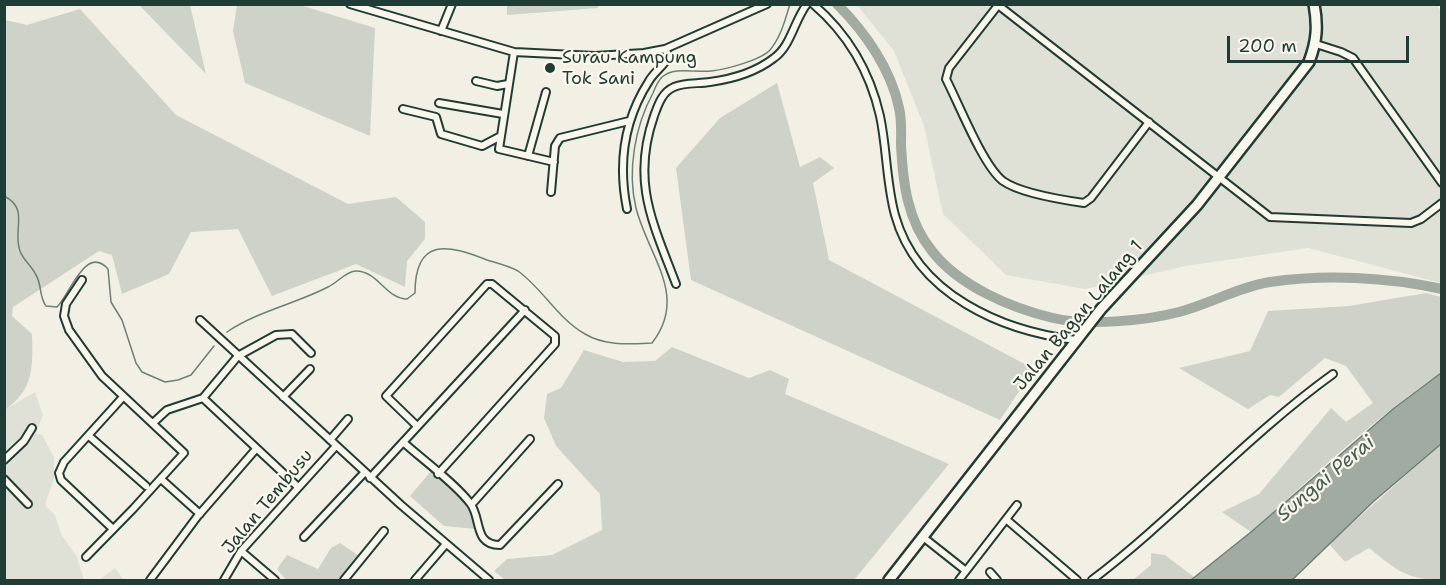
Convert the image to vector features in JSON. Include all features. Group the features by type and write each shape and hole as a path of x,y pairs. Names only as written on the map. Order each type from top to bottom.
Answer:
{"main road":[{"path":"1314,4 1318,28 1316,44"},
{"name":"Jalan Bagan Lalang 1","path":"889,580 1077,338 1220,177 1309,62 1316,44"}],"street":[{"path":"350,4 514,52 595,56 644,53 665,49 755,6 768,4"},
{"path":"441,31 452,4"},
{"path":"676,284 655,231 644,184 646,140 661,99 674,86 739,75 774,58 783,50 807,4"},
{"path":"813,4 847,40 862,61 880,117 886,175 895,217 906,243 929,274 953,296 986,316 1035,332 1077,338"},
{"path":"1149,122 1091,198 1084,203 1016,187 1002,180 989,166 946,80 948,69 998,5 1220,177 1270,217 1411,223 1421,219 1442,203"},
{"path":"1316,44 1341,51 1353,58 1442,183"},
{"path":"627,209 622,176 625,137 629,121 650,78 668,60 669,56 665,49"},
{"path":"514,52 499,137 499,149 554,162"},
{"path":"476,81 497,86 508,84"},
{"path":"528,156 546,92"},
{"path":"440,104 503,114"},
{"path":"403,109 436,117 441,134 447,138 482,146 499,137"},
{"path":"551,192 555,146 564,135 629,121"},
{"path":"82,280 66,304 64,316 69,330 102,376 184,453 86,557"},
{"path":"417,426 386,396 483,287 490,283 525,310 556,339 555,344 438,474"},
{"path":"304,537 403,442 525,310"},
{"path":"200,320 485,579"},
{"path":"153,423 167,410 203,398 238,356 276,335 292,334 311,353"},
{"path":"283,397 310,369"},
{"path":"1092,580 1142,543 1274,419 1333,374"},
{"path":"113,529 62,480 59,469 123,397"},
{"path":"203,398 298,487"},
{"path":"330,440 348,419"},
{"path":"4,460 24,441 32,428"},
{"path":"89,436 146,486"},
{"path":"472,504 530,440"},
{"path":"403,442 472,504 481,536 491,545 500,545 558,484"},
{"name":"Jalan Tembusu","path":"224,580 241,551 336,446"},
{"path":"150,580 200,514 256,449"},
{"path":"4,479 28,504"},
{"path":"161,479 200,514"},
{"path":"959,580 1017,505"},
{"path":"1007,520 1077,580"},
{"path":"346,580 384,531"},
{"path":"923,537 966,571"},
{"path":"415,580 446,544"},
{"path":"241,551 275,580"},
{"path":"990,572 997,580"}],"shaded area":[{"path":"598,4 598,8 507,15 507,5"},
{"path":"140,5 190,5 206,74 142,8"},
{"path":"237,5 300,5 375,28 370,136 245,83 233,31"},
{"path":"857,5 1437,5 1442,14 1441,283 1308,248 1186,266 1085,289 1006,275 943,214 924,126 894,51"},
{"path":"80,9 176,115 348,204 396,197 425,222 425,239 407,261 405,287 356,264 272,296 238,229 191,232 169,274 122,294 112,255 99,251 13,307 12,316 32,334 32,367 22,394 5,410 5,20 27,25"},
{"path":"777,83 800,167 820,157 834,168 813,183 829,260 1034,369 1000,420 691,280 676,168 720,118"},
{"path":"1426,293 1441,297 1441,373 1367,429 1251,532 1222,512 1259,494 1331,408 1346,422 1373,403 1346,366 1325,358 1279,397 1270,395 1248,409 1179,368 1250,351 1268,311 1349,306"},
{"path":"672,347 749,378 770,370 789,379 785,394 949,464 854,580 505,580 494,571 507,559 552,555 602,530 600,494 556,446 544,418 547,394 561,388 584,350 623,362 655,361"},
{"path":"35,392 43,415 36,433 42,435 54,457 54,478 45,505 55,515 61,534 77,557 84,580 5,580 4,410"},
{"path":"1441,444 1441,580 1419,578 1402,572 1369,548 1345,562 1329,544"},
{"path":"431,471 469,505 476,529 444,526 410,496"},
{"path":"340,543 359,556 338,580 286,580 277,569 287,555 318,569 331,548"},
{"path":"1151,553 1165,555 1194,577 1191,580 1133,580 1151,565"},
{"path":"115,568 124,580 99,580"}],"water":[{"name":"Sungai Perai","path":"1441,373 1441,444 1374,501 1292,580 1191,580 1251,532 1393,409"}],"waterway":[{"path":"227,332 251,318 328,287 345,275 356,271 370,275 393,295 407,299 415,293 421,262 428,254 448,249 518,271 575,328 593,338 617,343 652,343 662,326 667,309 662,276 642,226 633,194 634,149 641,120 659,80 667,74 679,71 724,69 765,54 777,40 790,4"},
{"path":"837,4 867,39 890,79 901,117 905,187 917,227 943,264 971,285 1003,302 1053,318 1099,322 1165,315 1270,282 1312,278 1356,278 1442,289"},
{"path":"4,196 16,207 20,251 38,279 42,299 46,306 57,307 79,274 93,263 100,263 108,269 111,302 122,320 136,363 142,372 165,382 178,380 191,375 214,346"}],"place":[{"name":"Surau Kampung Tok Sani","path":"550,68"}]}
